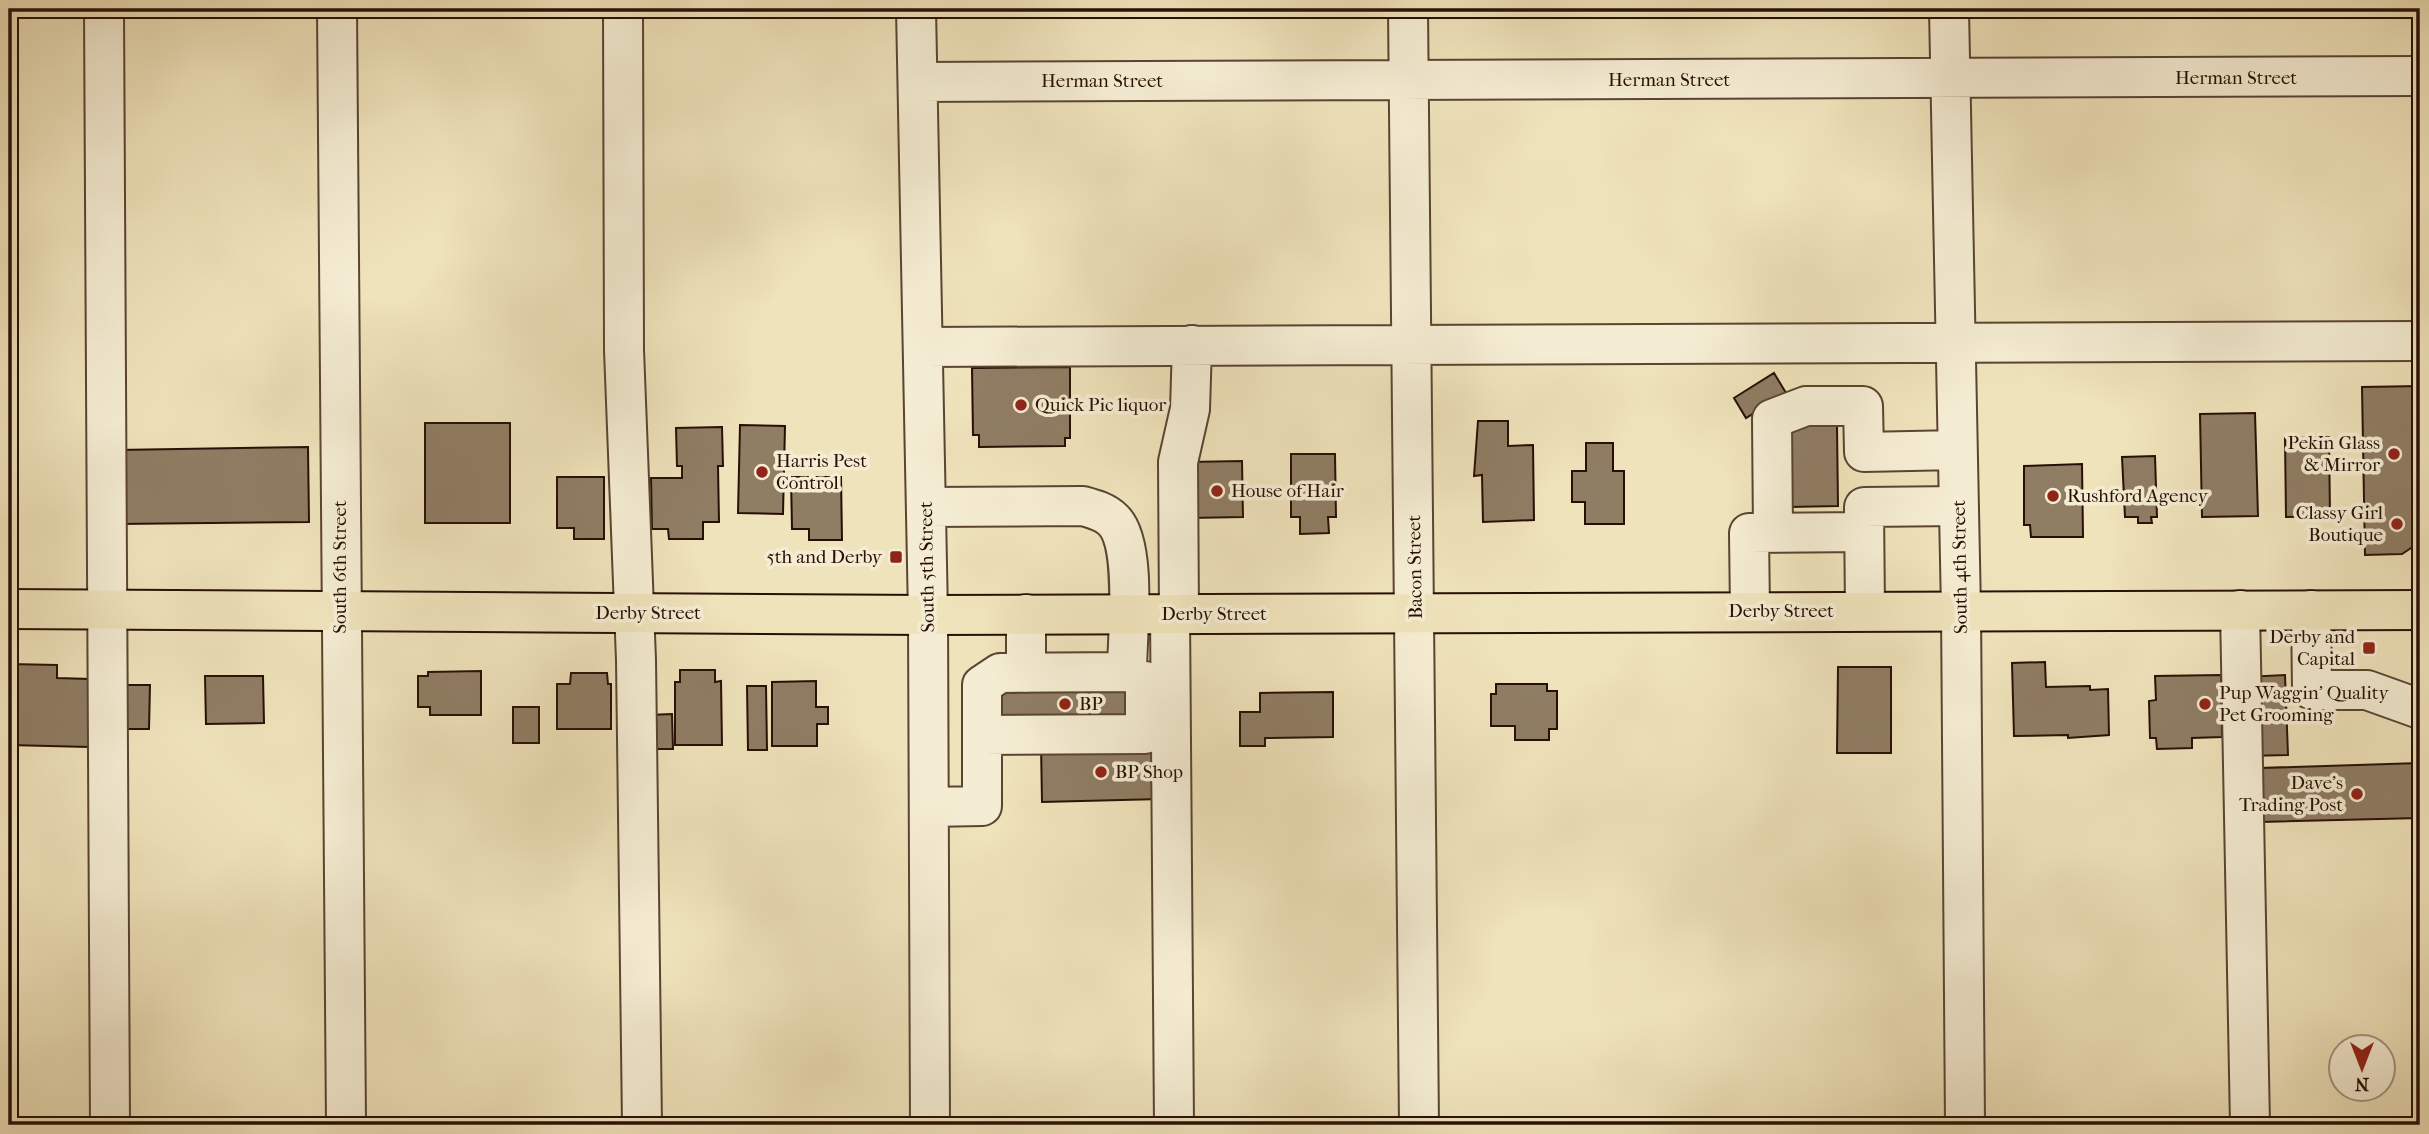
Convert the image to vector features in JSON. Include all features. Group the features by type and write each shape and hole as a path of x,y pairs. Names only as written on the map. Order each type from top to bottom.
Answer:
{"main road":[{"name":"Derby Street","path":"9,609 928,615 2420,610"}],"street":[{"path":"104,9 110,1125"},
{"name":"South 6th Street","path":"337,9 346,1125"},
{"path":"623,9 624,350 634,613 642,1125"},
{"name":"South 5th Street","path":"916,9 928,615 930,1125"},
{"name":"Bacon Street","path":"1408,9 1419,1125"},
{"name":"South 4th Street","path":"1949,9 1961,610 1965,1125"},
{"name":"Herman Street","path":"918,82 1949,80 2420,76"},
{"path":"923,347 2420,341"},
{"path":"1174,1125 1178,462 1189,409 1192,345"},
{"path":"1773,533 1772,419 1806,406 1863,406 1865,610"},
{"path":"1864,452 1957,450"},
{"path":"926,507 1071,506 1101,511 1114,521 1123,537 1127,559 1127,672"},
{"path":"1750,611 1749,533 1773,533 1959,506"},
{"path":"2240,610 2250,1125"},
{"path":"2311,610 2312,690 2367,690 2420,709"},
{"path":"1026,614 1026,673"},
{"path":"929,723 982,729 1145,734 1145,672 1000,673 982,685 982,729 982,807 929,807"}],"building":[{"path":"1070,367 1070,438 1065,438 1065,446 979,447 979,435 973,435 972,368"},
{"path":"1774,373 1786,393 1746,418 1734,398"},
{"path":"2420,386 2420,542 2402,554 2365,555 2362,387"},
{"path":"2255,413 2258,516 2202,517 2200,414"},
{"path":"1478,421 1508,421 1508,446 1533,445 1534,520 1483,522 1482,475 1474,476"},
{"path":"425,423 510,423 510,523 425,523"},
{"path":"740,425 785,426 783,514 738,513"},
{"path":"1788,426 1837,426 1838,506 1789,507"},
{"path":"722,427 723,466 718,466 719,522 703,522 703,539 669,539 668,529 652,529 651,478 682,478 682,466 677,466 676,428"},
{"path":"2329,437 2330,516 2286,517 2285,438"},
{"path":"1586,443 1613,443 1613,471 1624,471 1624,524 1585,524 1585,502 1572,502 1572,471 1586,471"},
{"path":"308,447 309,522 118,524 117,450"},
{"path":"1291,454 1335,454 1336,517 1328,517 1329,533 1300,534 1300,517 1291,517"},
{"path":"2155,456 2157,517 2151,517 2152,523 2138,523 2138,517 2125,517 2122,457"},
{"path":"1242,461 1243,517 1189,518 1188,462"},
{"path":"2082,464 2083,537 2031,537 2030,525 2024,525 2024,466"},
{"path":"557,477 604,477 604,539 574,539 574,528 557,528"},
{"path":"791,477 841,477 842,540 809,540 809,529 792,529"},
{"path":"2045,662 2046,687 2090,686 2090,690 2108,689 2109,735 2068,738 2068,735 2014,736 2012,663"},
{"path":"9,664 57,665 57,678 90,679 89,747 9,745"},
{"path":"1838,667 1891,667 1891,753 1837,753"},
{"path":"680,670 715,670 715,682 721,681 722,745 675,745 675,682 680,682"},
{"path":"481,671 481,715 430,715 430,707 418,707 418,676 428,676 428,672"},
{"path":"571,673 607,673 608,684 611,684 611,729 557,729 557,684 570,684"},
{"path":"2221,675 2222,737 2192,738 2192,748 2157,749 2156,738 2150,738 2149,701 2156,700 2155,676"},
{"path":"2285,675 2288,755 2247,756 2245,677"},
{"path":"205,676 263,676 264,723 206,724"},
{"path":"816,681 816,707 828,707 828,724 817,724 817,746 772,746 772,682"},
{"name":"BP","path":"1136,684 1136,724 994,724 994,685"},
{"path":"1496,684 1547,684 1547,691 1557,691 1557,729 1549,729 1549,740 1515,740 1515,726 1491,726 1491,694 1496,694"},
{"path":"118,685 150,685 149,729 118,729"},
{"path":"747,686 766,686 767,750 748,750"},
{"path":"1333,692 1333,737 1265,738 1265,746 1240,746 1240,712 1260,712 1260,693"},
{"path":"513,707 539,707 539,743 513,743"},
{"path":"672,714 673,749 649,749 648,715"},
{"name":"BP Shop","path":"1159,743 1161,799 1042,802 1041,745"},
{"path":"2420,763 2420,818 2261,822 2260,768"}],"place":[{"name":"Quick Pic liquor","path":"1021,405"},
{"name":"Pekin Glass & Mirror","path":"2394,454"},
{"name":"Harris Pest Control","path":"762,472"},
{"name":"House of Hair","path":"1217,491"},
{"name":"Rushford Agency","path":"2053,496"},
{"name":"Classy Girl Boutique","path":"2397,524"},
{"name":"5th and Derby","path":"896,557"},
{"name":"Derby and Capital","path":"2369,648"},
{"name":"BP","path":"1065,704"},
{"name":"Pup Waggin' Quality Pet Grooming","path":"2205,704"},
{"name":"BP Shop","path":"1101,772"},
{"name":"Dave's Trading Post","path":"2357,794"}]}
